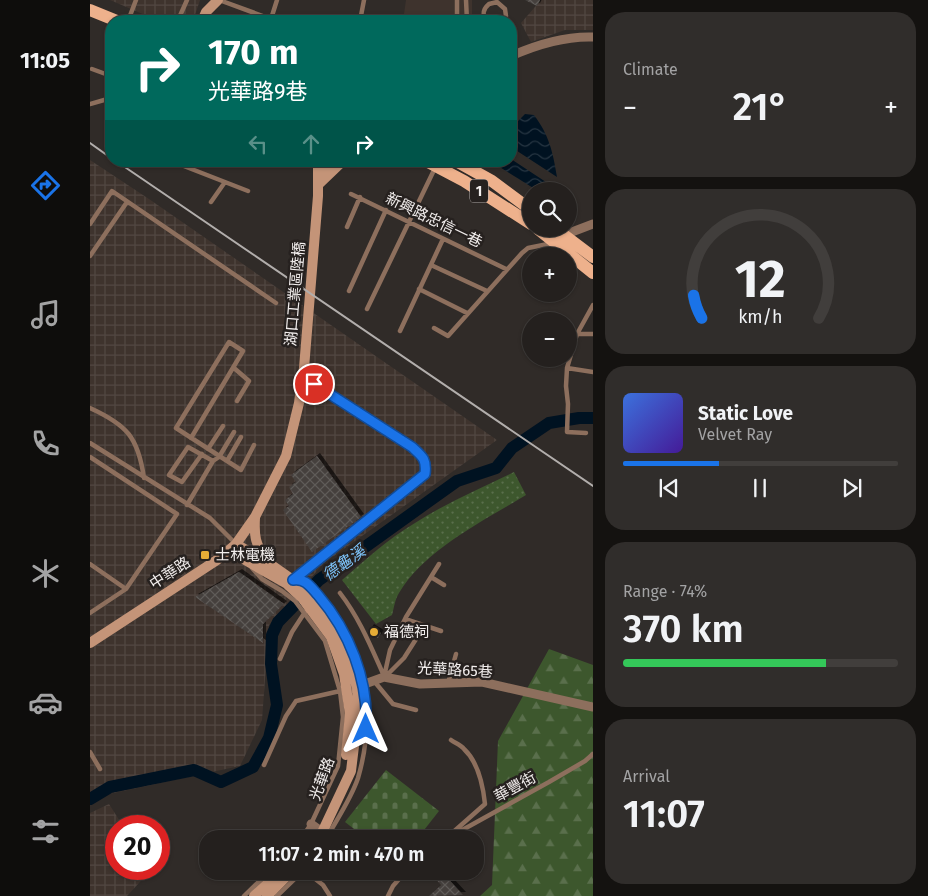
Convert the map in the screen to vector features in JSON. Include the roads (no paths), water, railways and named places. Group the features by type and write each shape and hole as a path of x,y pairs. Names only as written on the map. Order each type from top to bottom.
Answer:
{"main road":[{"path":"90,10 105,16"},
{"path":"90,16 105,22"},
{"name":"1","path":"440,167 522,218"},
{"name":"1","path":"466,167 492,182 522,204"},
{"path":"560,237 593,272"},
{"path":"561,237 593,257"}],"street":[{"path":"205,15 218,0"},
{"path":"517,54 568,37 593,37"},
{"path":"314,167 318,185"},
{"path":"318,167 318,185"},
{"path":"318,185 326,167"},
{"path":"318,185 337,167"},
{"name":"湖口工業區陸橋","path":"255,517 286,456 299,403 304,368 318,185"},
{"path":"577,230 593,224"},
{"path":"255,517 254,532 258,548 273,566"},
{"name":"中華路","path":"90,643 217,560 236,544 255,517"},
{"name":"光華路","path":"236,544 245,560 301,593"},
{"name":"光華路","path":"236,544 293,580 331,637 344,674 343,691 350,714 345,769 316,830"},
{"name":"光華路","path":"309,605 339,637 360,686 351,772 316,830"},
{"name":"光華路65巷","path":"343,691 384,678 420,684 482,682 593,707"},
{"path":"254,896 271,880"},
{"path":"267,896 283,880"}],"lane":[{"path":"130,15 136,0"},
{"path":"180,15 187,0"},
{"path":"218,0 260,15"},
{"path":"272,15 277,0"},
{"path":"361,15 364,0"},
{"path":"457,0 458,15"},
{"path":"466,0 467,15"},
{"path":"483,15 489,4 497,2 505,9 506,15"},
{"path":"92,69 105,74"},
{"path":"90,104 105,100"},
{"path":"186,167 248,191"},
{"path":"367,309 409,222 432,167"},
{"path":"211,202 225,182"},
{"path":"90,224 112,192 276,303"},
{"name":"新興路忠信一巷","path":"351,194 506,269"},
{"path":"347,227 360,197"},
{"path":"90,256 127,202"},
{"path":"349,291 386,210"},
{"path":"434,328 448,336 506,269 528,248 556,237"},
{"path":"400,331 443,239"},
{"path":"431,265 487,291"},
{"path":"419,289 467,313"},
{"path":"593,305 577,334 593,334"},
{"path":"191,438 243,351 228,342 176,428 219,457 241,470 254,445"},
{"path":"234,368 249,381 237,400"},
{"path":"586,433 567,432 568,404 566,386 568,368 593,372"},
{"path":"293,580 425,474 426,464 421,455 412,447 314,384"},
{"path":"90,408 112,419 127,430 140,452 144,478"},
{"path":"208,449 223,426"},
{"path":"187,505 213,461 219,457 234,432"},
{"path":"227,461 241,437"},
{"path":"90,443 210,518 236,544"},
{"path":"202,454 182,482 169,475 188,447 202,454 213,461"},
{"path":"90,458 178,514 126,588 90,613"},
{"path":"90,564 126,588"},
{"path":"384,678 390,650 405,619 439,564"},
{"path":"431,577 444,585"},
{"name":"光華路","path":"301,593 309,605"},
{"path":"340,593 353,610 364,630 384,678"},
{"path":"280,658 292,632 309,605"},
{"path":"405,619 441,631"},
{"path":"384,678 404,658 425,626"},
{"path":"448,683 456,654"},
{"path":"373,680 393,704 416,710"},
{"name":"光華路","path":"331,830 357,779 365,742 366,716 360,686"},
{"path":"264,765 286,716 296,701 343,691"},
{"path":"451,740 465,750 484,786 485,804 456,830"},
{"path":"90,752 100,769"},
{"name":"華豐街","path":"462,830 585,762 593,754"},
{"path":"244,896 261,880"},
{"path":"277,896 294,880"},
{"path":"316,880 323,885 330,896"},
{"path":"388,896 398,880"}],"water":[{"path":"525,114 534,115 547,137 557,177 517,151 517,122"},
{"path":"517,163 546,182 524,182 500,167 517,167"}],"waterway":[{"name":"德龜溪","path":"90,799 110,787 194,770 221,782 253,767 269,738 277,705 271,664 272,635 278,622 319,580 457,481 496,468 512,448 549,423 579,418 593,418"}],"railway":[{"path":"90,143 105,154"},
{"path":"125,167 593,486"}],"place":[{"name":"士林電機","path":"205,555"},
{"name":"福德祠","path":"374,632"}]}
